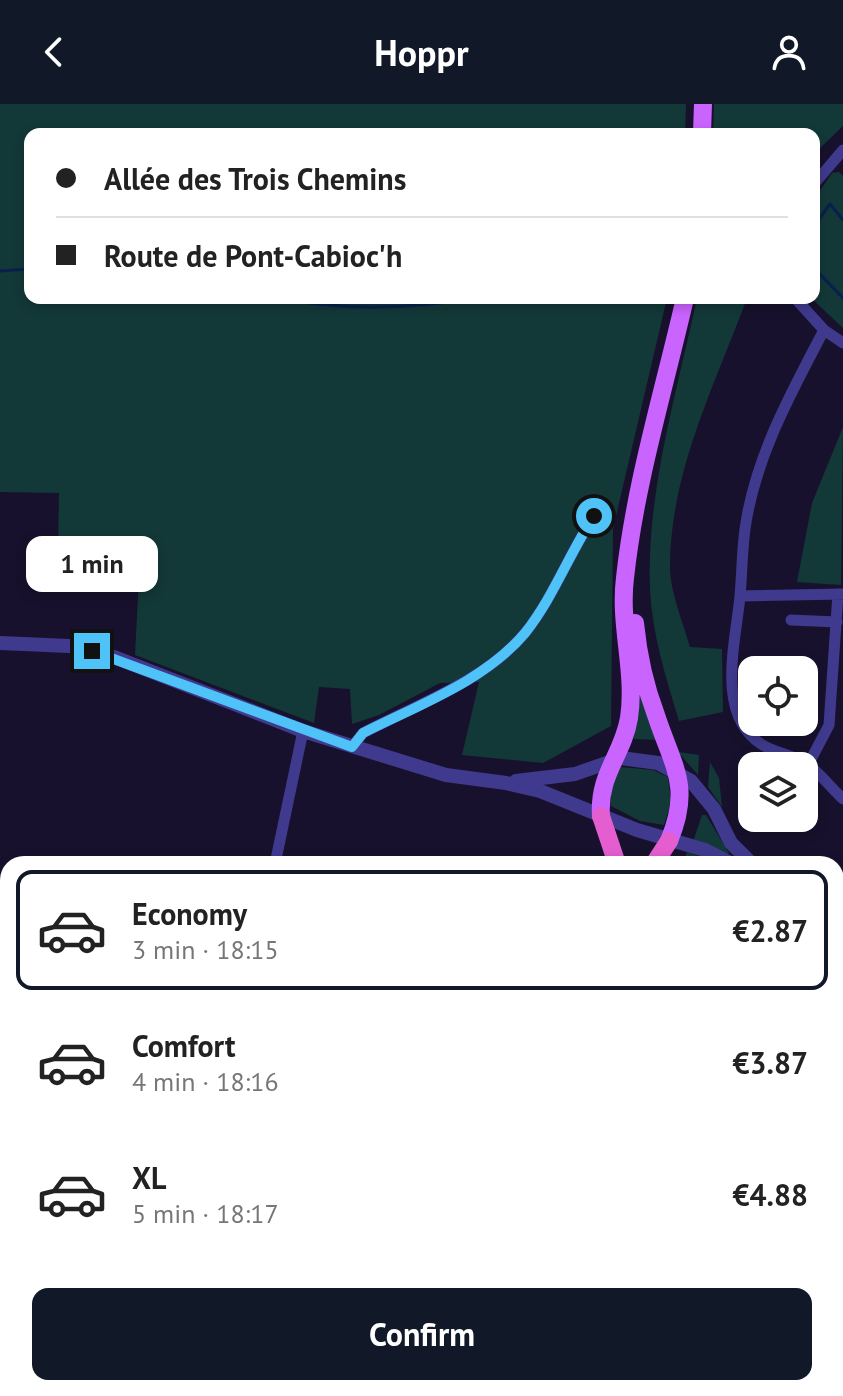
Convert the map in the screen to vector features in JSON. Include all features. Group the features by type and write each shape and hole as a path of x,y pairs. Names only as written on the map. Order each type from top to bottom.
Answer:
{"highway":[{"path":"601,816 614,856"},
{"path":"659,856 669,841"}],"main road":[{"path":"702,128 703,104"},
{"path":"601,816 600,789 628,722 630,703 623,619 631,540 684,304"},
{"path":"631,540 636,639 656,717 679,772 679,817 669,841"}],"street":[{"path":"820,178 841,157"},
{"path":"800,304 824,330 843,343"},
{"path":"779,752 763,745 740,721 733,700 745,528 760,466 778,417 824,330"},
{"path":"352,747 363,733 468,679 503,654 524,633 548,598 594,516"},
{"path":"740,596 841,594 829,725 815,752"},
{"path":"791,620 837,622"},
{"path":"0,643 69,646 114,657 303,731 446,775 540,791 717,856"},
{"path":"277,856 303,731"},
{"path":"506,783 575,774 611,760 641,759 679,772 705,795 731,843 744,856"},
{"path":"818,775 843,799"}],"green space":[{"path":"0,104 686,104 685,128 24,128 24,304 666,304 613,529 611,726 543,763 462,755 479,682 440,683 379,715 352,724 350,689 319,687 314,723 135,655 140,558 58,548 59,493 0,492"},
{"path":"714,104 843,104 843,126 820,148 820,128 713,128"},
{"path":"839,172 843,176 843,328 817,304 820,304 820,190 832,173"},
{"path":"696,304 745,304 685,465 672,534 670,570 675,599 690,647 722,649 723,712 679,721 660,656 650,589 653,516 664,442"},
{"path":"843,427 841,585 797,582 812,503"},
{"path":"636,685 659,740 634,739 632,735"},
{"path":"678,752 699,755 698,775"},
{"path":"710,762 719,778 722,807 708,787"},
{"path":"620,767 653,770 668,777 671,802 664,825 640,821 611,806 611,787"},
{"path":"702,815 706,815 729,853 727,855 693,842"}],"waterway":[{"path":"820,218 830,204 843,220"},
{"path":"0,271 24,269"},
{"path":"820,274 843,298"},
{"path":"320,304 377,307 426,304"}],"route":[{"path":"92,651 352,747 363,733 468,679 503,654 524,633 548,598 574,546 594,516"}]}
